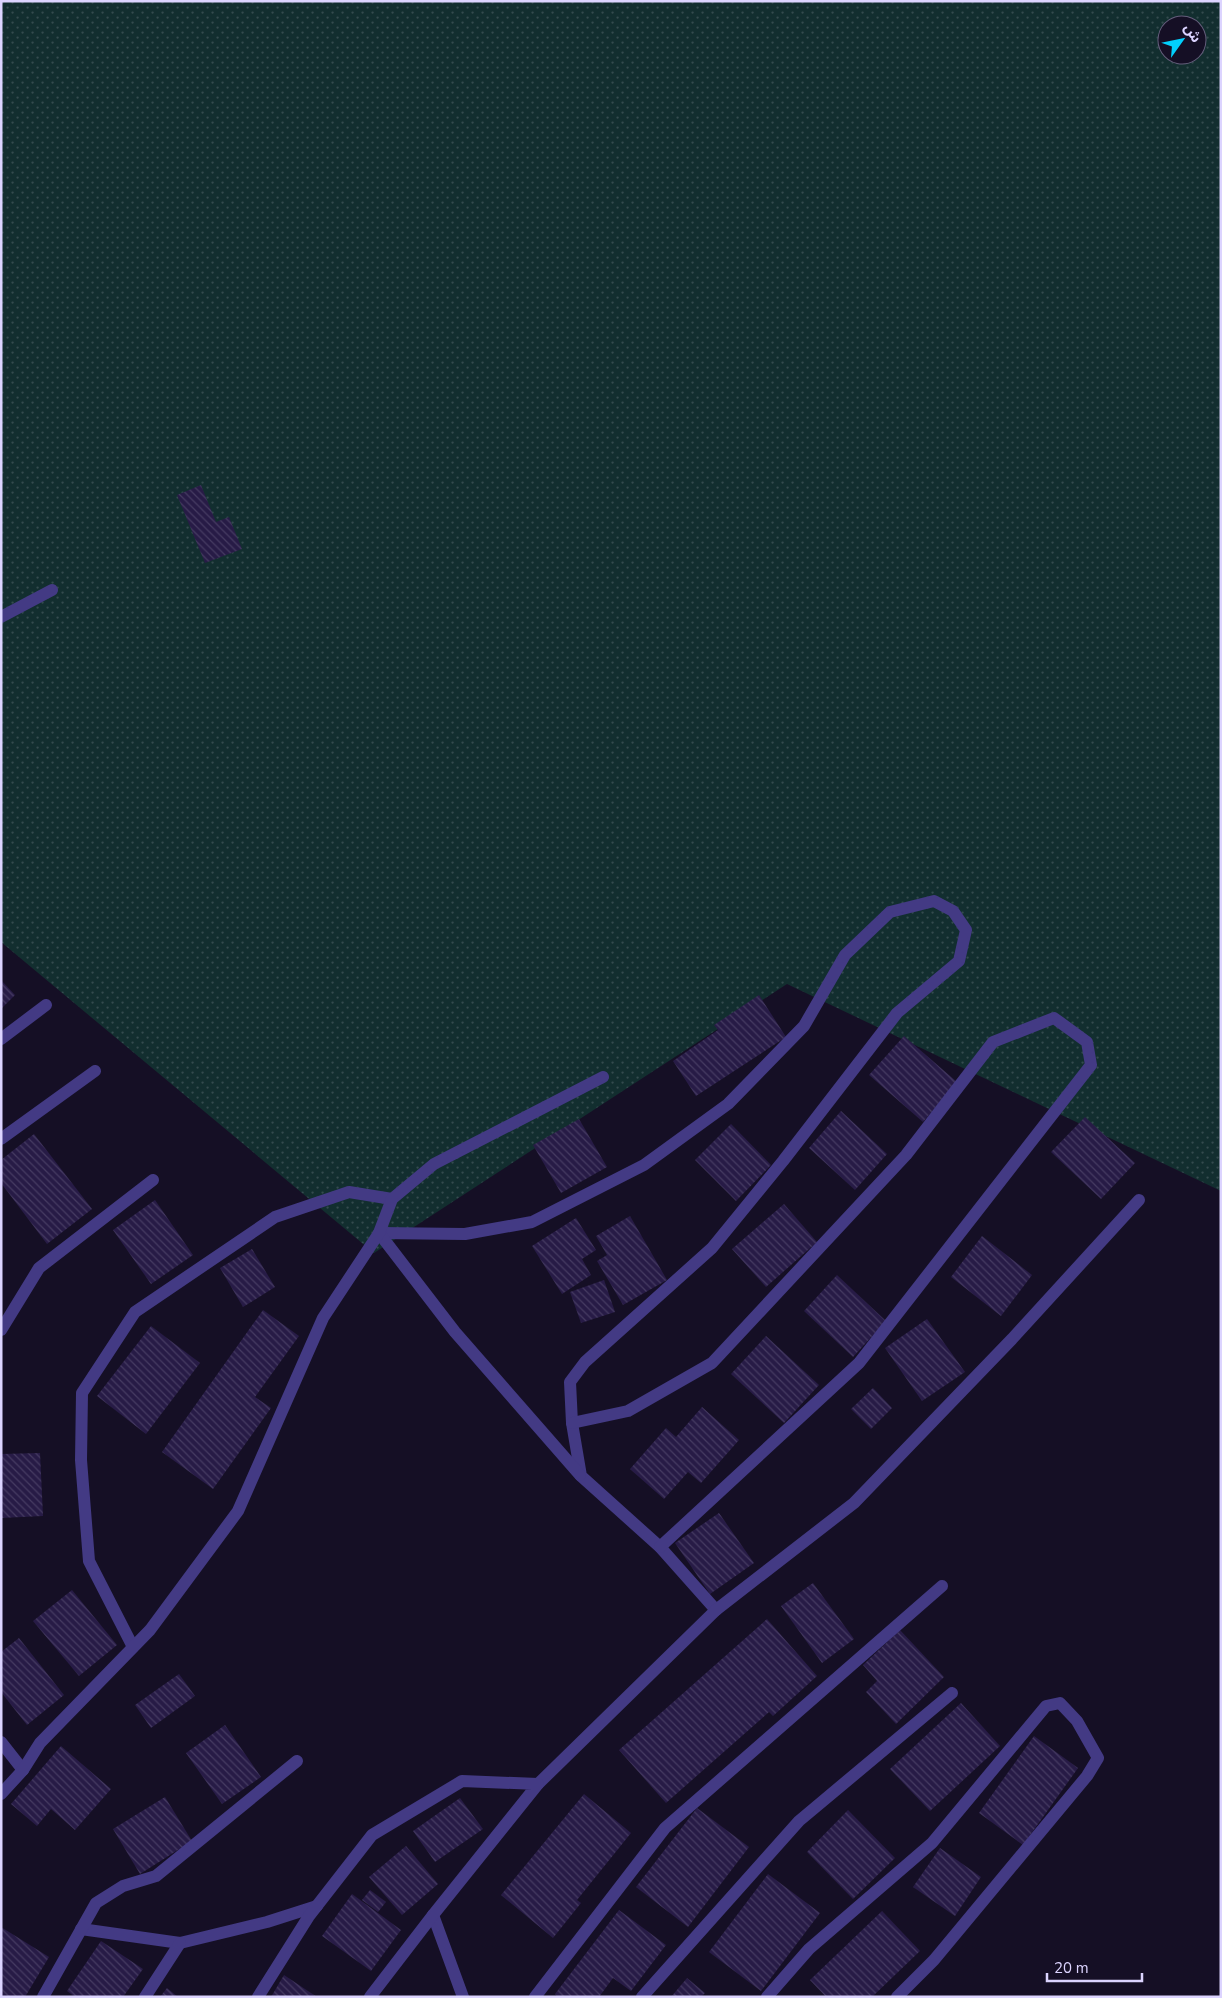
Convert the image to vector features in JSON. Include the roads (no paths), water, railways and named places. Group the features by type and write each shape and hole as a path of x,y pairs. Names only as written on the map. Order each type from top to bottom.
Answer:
{"street":[{"path":"1,617 52,590"},
{"path":"379,1233 465,1234 532,1222 644,1165 728,1104 804,1026 845,955 890,912 934,901 953,911 966,930 959,961 897,1012 783,1161 712,1248 585,1362 570,1382 572,1423 581,1476"},
{"path":"1,1040 46,1005"},
{"path":"572,1423 628,1410 712,1363 906,1155 993,1042 1054,1018 1087,1042 1091,1065 859,1363 660,1547"},
{"path":"1,1139 95,1072"},
{"path":"1,1794 22,1770 40,1743 150,1630 238,1511 323,1318 379,1233 392,1199 434,1164 603,1078"},
{"path":"1,1330 39,1268 153,1180"},
{"path":"133,1646 89,1561 81,1460 82,1393 135,1312 275,1217 348,1192 392,1199"},
{"path":"370,1997 538,1784 716,1610 854,1503 1012,1339 1139,1200"},
{"path":"379,1233 454,1332 581,1476 660,1547 716,1610"},
{"path":"535,1997 665,1828 942,1586"},
{"path":"642,1997 799,1821 952,1693"},
{"path":"767,1997 809,1949 932,1843 1046,1706 1060,1703 1077,1721 1098,1758 1088,1776 934,1960 897,1997"},
{"path":"1,1742 22,1770"},
{"path":"43,1997 96,1903 123,1886 156,1876 297,1760"},
{"path":"258,1997 317,1906 372,1835 462,1781 538,1784"},
{"path":"81,1929 180,1943 267,1922 317,1906"},
{"path":"433,1915 463,1997"},
{"path":"145,1997 180,1943"}]}
